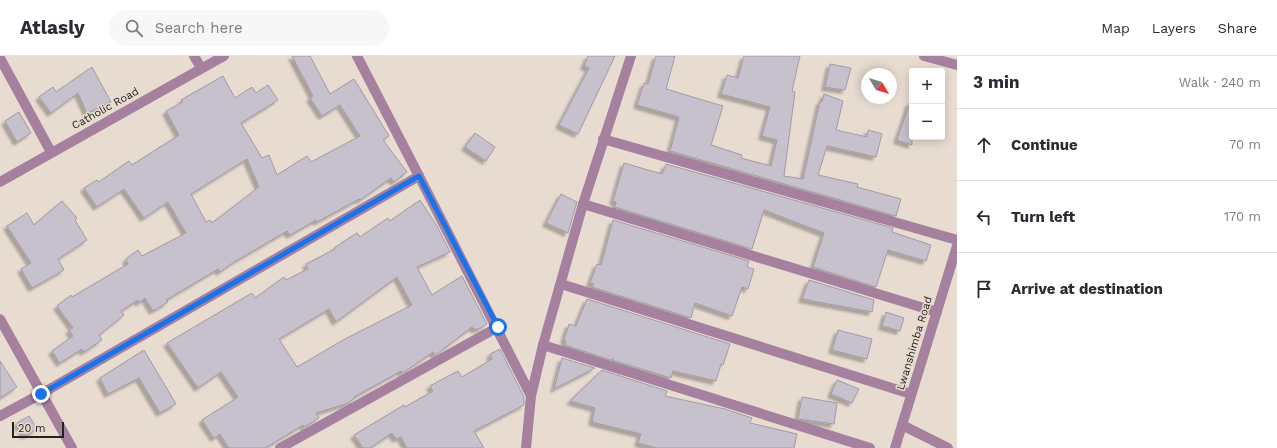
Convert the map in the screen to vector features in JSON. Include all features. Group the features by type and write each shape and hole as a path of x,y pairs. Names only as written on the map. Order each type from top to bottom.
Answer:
{"street":[{"path":"194,56 201,68"},
{"name":"Catholic Road","path":"0,182 224,56"},
{"path":"357,56 498,327 531,396"},
{"path":"526,448 531,396 542,345 603,139 631,56"},
{"path":"924,56 957,65"},
{"path":"0,58 51,152"},
{"path":"603,139 957,240"},
{"path":"0,416 41,394 419,176"},
{"path":"583,204 937,312"},
{"name":"Lwanshimba Road","path":"894,448 957,246"},
{"path":"561,284 912,394"},
{"path":"0,319 72,448"},
{"path":"280,448 498,327"},
{"path":"542,345 870,448"},
{"path":"902,425 948,448"}],"building":[{"path":"292,56 310,56 330,94 354,79 389,136 383,140 407,172 394,182 391,178 360,200 359,199 317,222 316,220 290,235 287,231 234,262 220,272 218,269 166,300 168,302 153,311 145,298 139,303 138,300 121,311 124,315 99,335 102,340 84,352 82,349 60,363 52,351 73,336 69,330 73,328 57,306 71,295 72,297 128,264 126,259 138,250 142,256 186,233 168,202 144,218 124,189 97,207 84,188 97,180 99,182 129,161 132,165 179,135 166,111 183,102 181,100 223,76 235,98 252,87 256,93 268,85 278,100 241,123 262,158 269,155 277,175 307,156 311,162 360,136 340,105 322,116 310,98 313,96","holes":["247,159 259,187 212,223 210,220 206,222 191,194"]},
{"path":"588,56 615,56 578,134 559,125 589,68 584,66"},
{"path":"656,56 675,56 666,89 723,106 711,145 742,155 741,158 771,166 777,140 762,136 770,107 721,94 727,75 738,78 744,56 800,56 792,91 795,92 784,176 803,179 820,101 822,102 824,94 843,101 836,130 867,137 868,130 882,134 876,157 827,146 818,175 858,184 857,187 901,199 896,216 670,151 679,117 637,105 644,83 648,84"},
{"path":"830,64 851,68 845,90 825,87"},
{"path":"92,67 111,102 87,113 78,93 51,113 39,97 53,87 56,92"},
{"path":"909,105 909,140 912,140 912,145 897,140"},
{"path":"19,112 31,133 17,142 5,121"},
{"path":"475,133 495,147 486,161 465,147"},
{"path":"624,163 662,174 666,164 893,228 892,232 931,245 926,261 888,250 876,287 813,267 824,233 764,210 752,249 615,207 616,202 613,201"},
{"path":"561,194 577,202 568,233 546,223"},
{"path":"420,200 436,224 450,252 417,267 432,295 462,276 487,324 479,329 474,329 472,327 435,355 433,352 402,373 401,371 354,397 354,399 346,404 316,413 319,418 304,427 303,425 265,448 229,448 220,434 214,438 202,420 238,397 221,372 198,388 167,343 252,293 255,298 284,277 286,280 308,269 306,264 335,249 334,248 357,233 360,237 388,218 390,221","holes":["397,277 412,305 345,339 297,367 279,339 329,309 336,322"]},
{"path":"62,201 77,218 75,220 87,240 58,259 64,270 32,288 21,269 31,263 7,226 27,213 34,225"},
{"path":"613,220 749,261 747,267 754,269 748,289 742,287 732,316 695,303 691,318 592,287 594,284 590,283 597,264 601,265"},
{"path":"809,280 874,300 872,312 802,299"},
{"path":"587,299 730,344 723,365 721,364 716,381 673,371 671,378 612,360 614,358 611,360 565,345 566,341 564,340 569,324 576,326"},
{"path":"886,312 904,318 900,331 882,326"},
{"path":"838,330 872,339 867,359 832,350"},
{"path":"500,349 524,397 524,405 474,431 484,448 407,448 401,437 396,439 392,433 370,448 363,448 354,435 404,405 405,407 433,391 430,386 439,381 458,371 462,377 492,359 490,354"},
{"path":"144,350 176,404 160,413 139,378 108,394 100,378"},
{"path":"562,358 595,368 554,389"},
{"path":"0,361 17,387 0,398"},
{"path":"602,370 667,391 665,396 725,409 752,418 750,423 797,434 794,448 656,448 638,443 641,434 592,422 595,408 570,401"},
{"path":"837,380 859,389 852,403 831,394"},
{"path":"802,397 837,403 834,424 798,419"},
{"path":"29,416 37,429 25,436 17,423"}],"route":[{"path":"41,394 419,176 498,327"}]}
